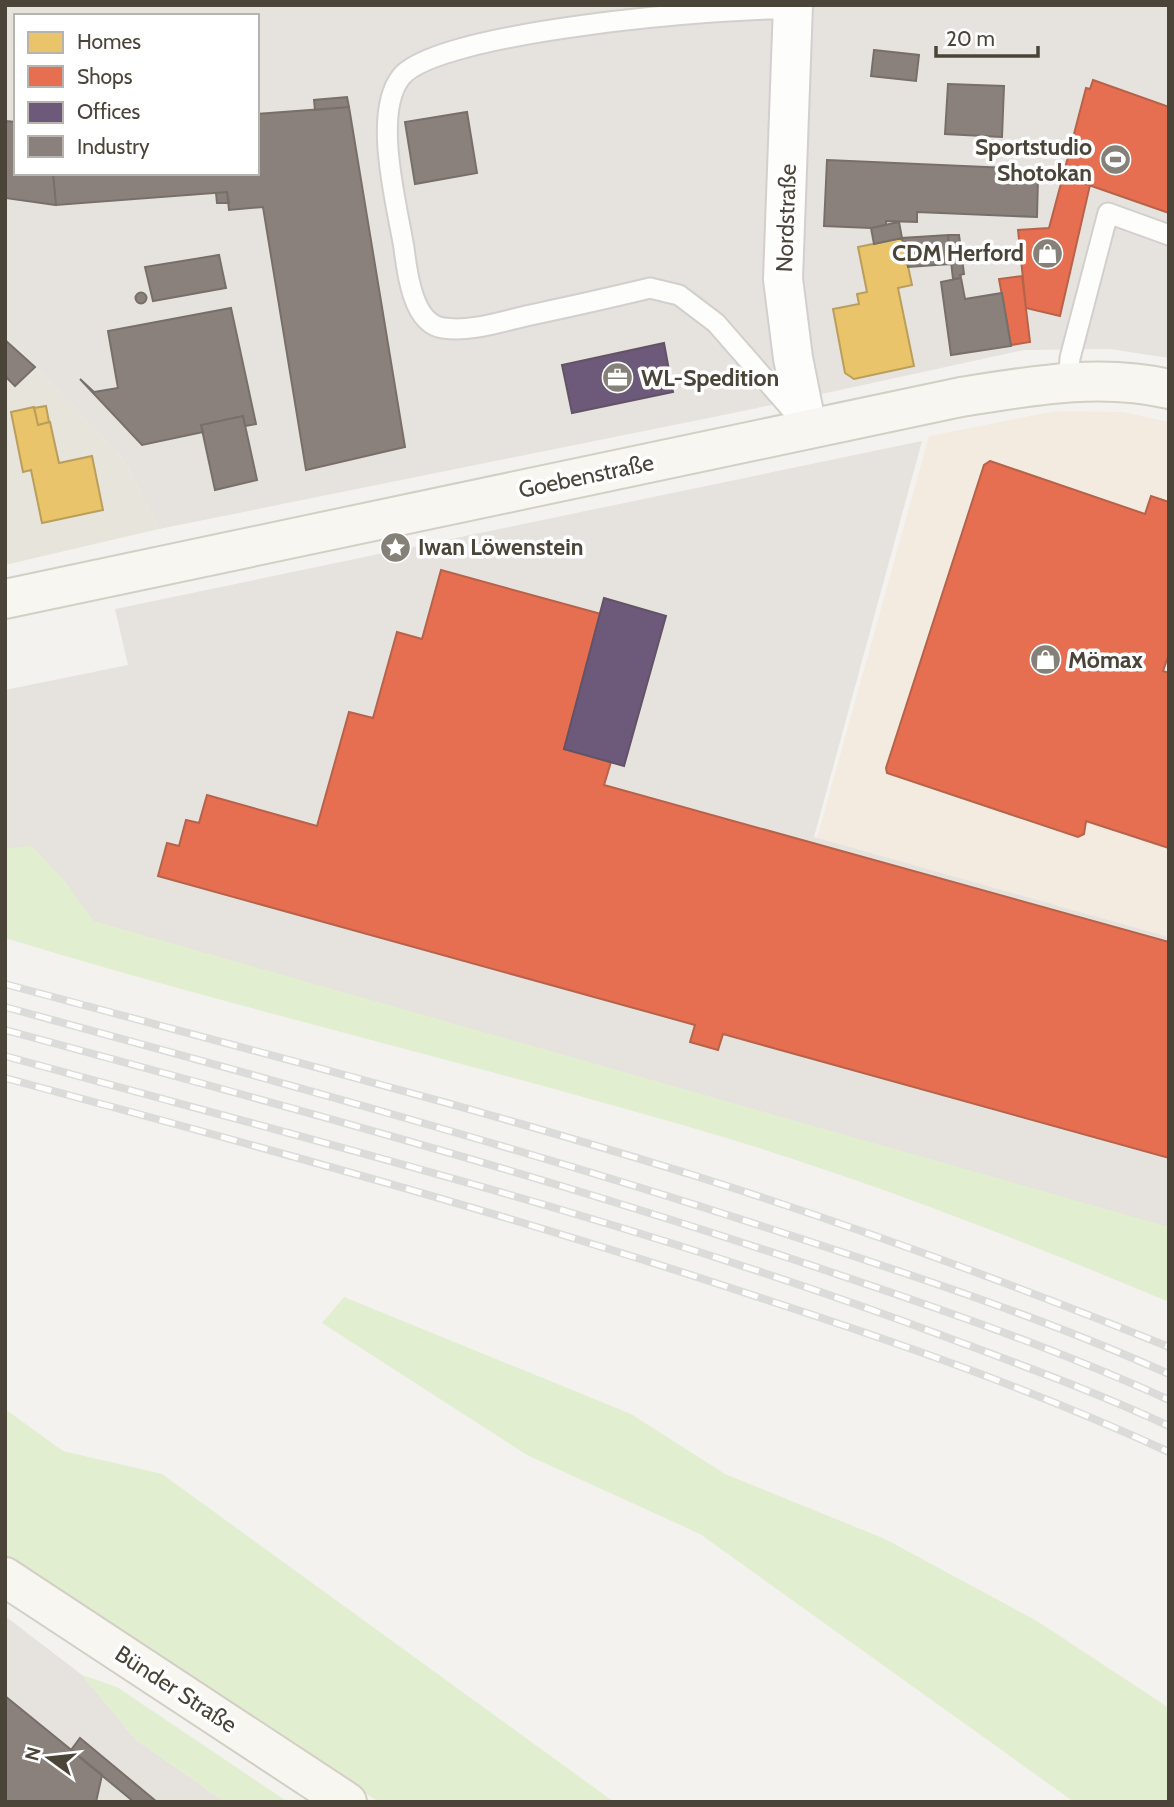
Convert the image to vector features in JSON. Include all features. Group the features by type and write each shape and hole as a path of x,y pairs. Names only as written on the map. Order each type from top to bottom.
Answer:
{"street":[{"name":"Nordstraße","path":"792,7 783,279 793,358 807,428"},
{"name":"Goebenstraße","path":"5,600 961,397 1068,382 1141,382 1169,389"},
{"name":"Bünder Straße","path":"5,1577 347,1802"}],"lane":[{"path":"792,7 610,20 451,52 418,64 401,77 392,96 387,133 406,264 419,312 441,328 475,328 650,288 679,295 716,323 807,428"},
{"path":"1068,382 1070,358 1108,213 1169,235"}],"shaded area":[{"path":"5,5 1169,5 1169,358 1110,349 1024,350 743,411 159,529 124,460 5,334"},
{"path":"5,334 124,460 159,529 5,565"},
{"path":"1056,411 1123,412 1169,422 1169,937 817,838 929,436"},
{"path":"922,441 814,837 1169,937 1169,1231 5,920 5,690 128,665 115,609"},
{"path":"876,457 910,484 818,812 686,774 731,602 520,539 521,531 572,519 792,582 804,543 750,529 739,483"},
{"path":"5,1616 82,1675 135,1739 225,1802 5,1802"}],"green space":[{"path":"32,846 64,880 94,921 1169,1227 1169,1302 865,1183 741,1142 173,987 5,938 5,848"},
{"path":"344,1297 631,1414 725,1474 885,1539 1037,1621 1169,1708 1169,1802 1074,1802 700,1534 527,1455 322,1323"},
{"path":"5,1409 63,1451 162,1474 614,1802 379,1802 5,1556"},
{"path":"82,1675 117,1687 288,1802 225,1802 135,1739"}],"building: Homes":[{"path":"902,238 912,285 898,288 914,366 854,379 845,373 833,309 859,304 857,294 867,292 858,247"},
{"path":"46,406 49,422 38,425 34,408"},
{"path":"34,407 38,425 50,422 59,463 92,456 103,510 42,523 31,470 23,472 11,412"}],"building: Shops":[{"path":"1093,80 1169,107 1169,213 1063,176 1086,88 1090,89"},
{"name":"CDM Herford","path":"1063,176 1090,185 1060,316 1026,308 1018,230 1049,228"},
{"path":"1022,276 1030,342 1011,345 999,279"},
{"name":"Mömax","path":"990,461 1145,514 1151,496 1169,502 1169,654 1163,671 1169,673 1169,848 1086,821 1084,834 1078,837 887,773 886,768 984,465"},
{"path":"441,570 601,614 564,749 611,762 604,785 1169,942 1169,1158 723,1034 718,1050 690,1042 695,1025 158,876 167,843 179,846 186,820 199,823 207,795 317,826 349,712 373,718 397,632 422,639"}],"building: Offices":[{"name":"WL-Spedition","path":"664,343 673,392 572,413 562,365"},
{"path":"604,598 666,616 624,766 564,749"}],"building: Industry":[{"path":"874,50 919,55 916,81 871,76"},
{"path":"948,84 1004,86 1002,137 945,134"},
{"path":"347,97 349,107 315,110 314,100"},
{"path":"349,107 405,447 306,470 263,207 229,210 227,192 56,205 53,175 259,175 259,114"},
{"path":"467,112 477,173 415,184 405,122"},
{"path":"5,121 14,122 14,175 53,175 56,205 5,198"},
{"path":"827,160 1009,168 1038,177 1037,217 917,212 917,222 886,221 886,225 871,228 824,226"},
{"path":"227,192 229,203 217,203 216,193"},
{"path":"899,222 902,238 874,244 871,228"},
{"path":"948,235 959,235 964,274 960,275 961,278 953,279"},
{"path":"948,235 950,264 908,267 902,238"},
{"path":"219,255 226,288 153,301 145,267"},
{"path":"961,278 965,299 1002,293 1011,346 951,355 941,282"},
{"path":"141,292 147,298 141,304 135,298"},
{"path":"231,308 256,424 245,426 243,416 201,425 203,432 142,445 80,379 94,392 118,388 108,331"},
{"path":"5,340 35,367 15,386 5,376"},
{"path":"243,416 257,480 215,490 201,425"},
{"path":"5,1696 102,1775 96,1802 5,1802"},
{"path":"80,1738 157,1802 134,1802 71,1750"}],"railway":[{"path":"5,984 442,1102 702,1178 937,1258 1169,1347"},
{"path":"5,1007 390,1114 676,1199 972,1296 1169,1374"},
{"path":"5,1030 399,1138 692,1226 981,1324 1076,1360 1169,1400"},
{"path":"5,1056 479,1186 714,1257 831,1295 946,1337 1086,1390 1169,1426"},
{"path":"5,1078 384,1182 667,1268 864,1332 967,1369 1169,1452"}],"place":[{"name":"Sportstudio Shotokan","path":"1115,160"},
{"name":"CDM Herford","path":"1047,253"},
{"name":"WL-Spedition","path":"618,378"},
{"name":"Iwan Löwenstein","path":"395,547"},
{"name":"Mömax","path":"1045,660"}]}
